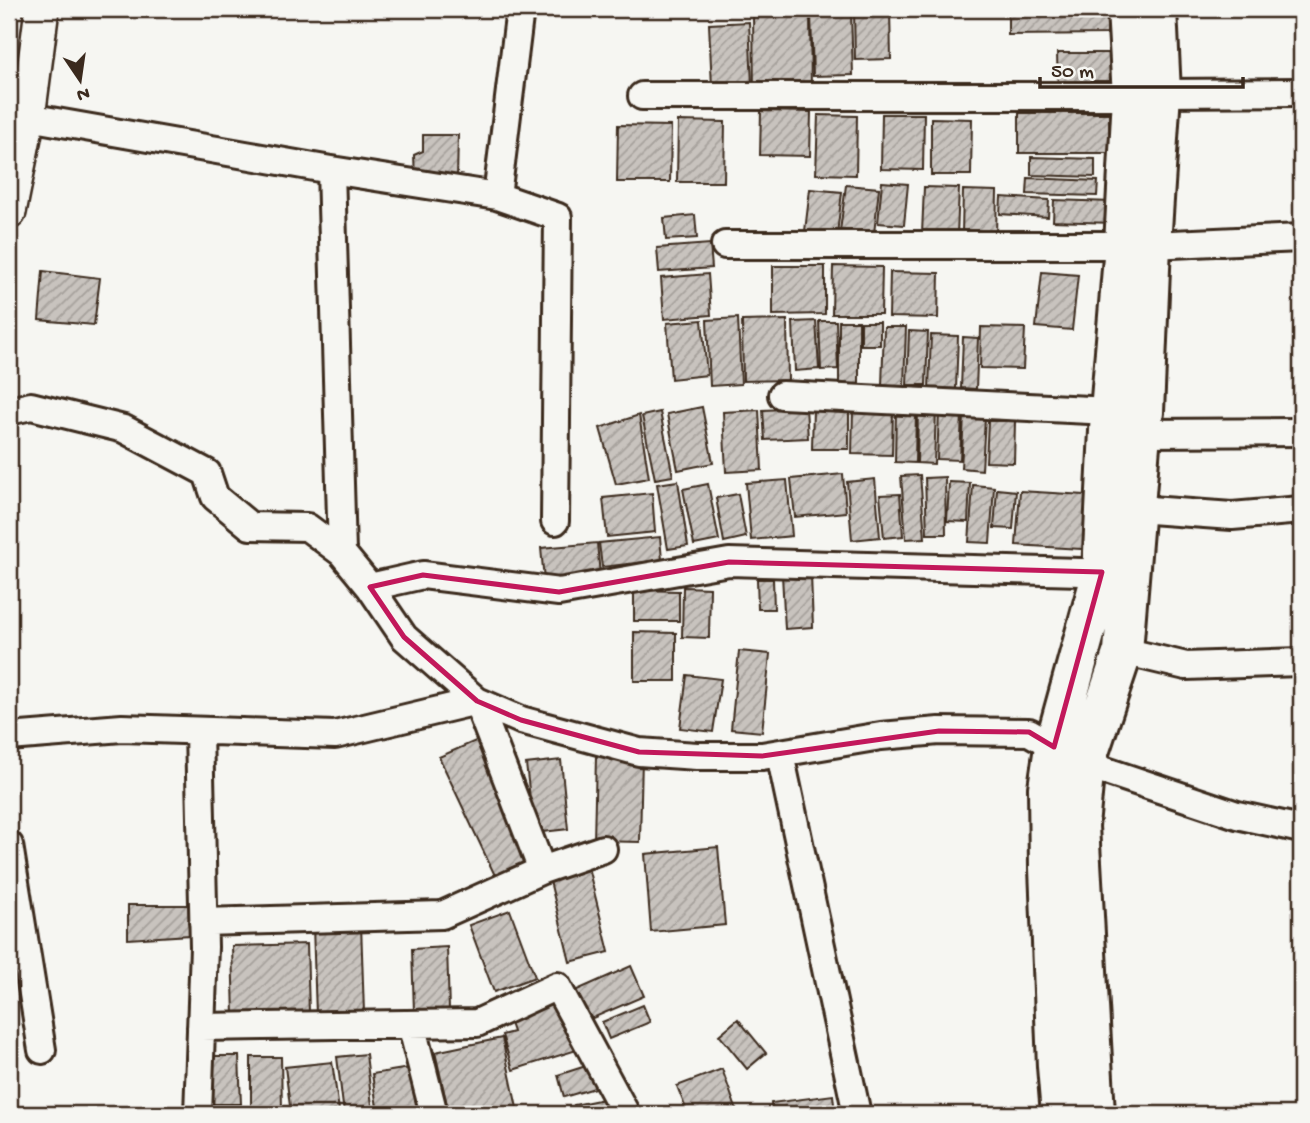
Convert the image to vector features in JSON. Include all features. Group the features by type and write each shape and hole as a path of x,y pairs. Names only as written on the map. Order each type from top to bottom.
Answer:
{"main road":[{"path":"1127,9 1146,95"},
{"path":"1061,1114 1048,788 1069,756 1123,652 1116,573 1110,411 1137,245 1146,95 1157,9"},
{"path":"1095,1114 1079,826 1069,756 1116,573 1136,509 1140,433 1144,412 1137,245"}],"street":[{"path":"9,212 28,117 42,9"},
{"path":"497,197 520,9"},
{"path":"642,96 1301,92"},
{"path":"28,117 497,197 558,217 555,521"},
{"path":"331,170 342,553"},
{"path":"725,245 1137,245 1301,238"},
{"path":"782,395 1110,411"},
{"path":"9,411 31,406 124,429 207,473 215,497 250,526 307,527 342,553 370,587 404,637 477,701 521,720 639,752 710,756 762,756 881,736 939,731 1029,732 1069,756 1237,815 1301,829"},
{"path":"1140,433 1301,432"},
{"path":"1136,509 1232,516 1301,510"},
{"path":"370,587 423,575 559,592 729,562 1116,573"},
{"path":"1123,652 1186,666 1301,662"},
{"path":"9,737 122,728 335,736 477,701"},
{"path":"477,701 542,870"},
{"path":"198,1114 203,922 199,732"},
{"path":"780,754 857,1114"},
{"path":"9,845 42,1051"},
{"path":"203,922 442,915 542,870 603,849"},
{"path":"201,1027 477,1023 557,986 626,1114"},
{"path":"411,1024 434,1114"}],"highlighted area":[{"path":"729,562 1102,572 1054,747 1029,732 939,731 762,756 639,752 521,720 477,701 404,637 370,587 423,575 559,592"}],"building":[{"path":"890,9 891,59 855,60 854,10"},
{"path":"1008,9 1107,9 1107,34 1008,35"},
{"path":"851,13 853,75 813,76 811,14"},
{"path":"810,15 811,91 754,92 753,16"},
{"path":"749,22 752,85 712,87 709,24"},
{"path":"1057,53 1113,53 1113,86 1058,87"},
{"path":"761,111 811,112 810,156 760,155"},
{"path":"1019,113 1109,113 1109,153 1019,153"},
{"path":"882,114 924,114 923,170 881,169"},
{"path":"818,115 857,116 856,175 816,174"},
{"path":"931,118 972,119 971,175 931,175"},
{"path":"678,121 725,122 724,182 677,182"},
{"path":"618,125 671,126 670,182 617,182"},
{"path":"423,135 458,135 457,180 415,178 414,155 423,151"},
{"path":"1031,157 1095,159 1095,177 1031,175"},
{"path":"1028,178 1098,181 1097,196 1027,194"},
{"path":"882,182 908,184 904,225 878,223"},
{"path":"846,185 879,188 874,234 840,231"},
{"path":"924,187 959,188 957,235 922,234"},
{"path":"810,189 842,192 837,234 805,231"},
{"path":"963,190 997,191 996,235 962,233"},
{"path":"1001,197 1049,200 1048,217 1000,214"},
{"path":"1054,200 1112,202 1112,223 1053,221"},
{"path":"695,215 697,238 666,240 664,218"},
{"path":"710,244 712,268 659,272 657,248"},
{"path":"773,266 825,266 825,314 773,315"},
{"path":"833,266 882,267 881,314 832,314"},
{"path":"43,271 100,278 94,325 39,320"},
{"path":"890,272 939,273 938,318 889,317"},
{"path":"1042,272 1078,275 1072,330 1036,327"},
{"path":"708,274 711,315 664,319 661,278"},
{"path":"738,318 741,384 710,386 707,320"},
{"path":"702,320 707,375 671,379 667,323"},
{"path":"787,320 788,380 743,381 742,321"},
{"path":"816,321 819,369 795,371 793,322"},
{"path":"819,321 836,321 838,369 821,370"},
{"path":"839,321 859,321 859,386 839,386"},
{"path":"861,322 880,322 880,345 861,345"},
{"path":"884,327 906,327 904,386 882,386"},
{"path":"981,327 1025,328 1023,369 980,368"},
{"path":"909,331 928,332 926,385 907,385"},
{"path":"931,335 958,336 956,389 929,388"},
{"path":"963,337 978,338 976,389 961,388"},
{"path":"702,407 713,463 678,470 667,414"},
{"path":"813,407 849,407 849,449 812,449"},
{"path":"806,408 808,438 765,440 763,410"},
{"path":"853,408 893,409 892,455 852,454"},
{"path":"896,409 916,409 915,463 895,462"},
{"path":"918,409 936,410 934,464 917,463"},
{"path":"759,410 762,470 726,472 723,412"},
{"path":"660,412 673,476 655,479 642,416"},
{"path":"939,413 962,414 960,460 937,459"},
{"path":"639,415 649,478 616,484 600,428"},
{"path":"964,417 985,418 982,470 961,468"},
{"path":"988,421 1015,421 1014,463 986,462"},
{"path":"843,474 846,512 795,517 791,479"},
{"path":"920,475 925,538 906,539 901,476"},
{"path":"945,477 946,534 927,534 925,478"},
{"path":"875,479 880,537 852,540 847,482"},
{"path":"787,480 792,536 751,540 746,483"},
{"path":"678,481 688,546 668,549 657,484"},
{"path":"949,482 970,483 968,522 947,521"},
{"path":"708,484 719,540 694,545 683,489"},
{"path":"973,485 994,487 990,543 969,542"},
{"path":"997,489 1016,491 1013,529 994,528"},
{"path":"1020,491 1101,496 1097,550 1016,545"},
{"path":"652,493 655,532 607,537 603,498"},
{"path":"738,494 746,537 724,542 716,498"},
{"path":"900,494 903,536 884,538 880,495"},
{"path":"660,537 662,560 602,567 599,543"},
{"path":"597,543 600,575 544,580 541,548"},
{"path":"811,574 813,627 785,629 782,575"},
{"path":"757,579 773,579 774,609 758,609"},
{"path":"683,587 710,588 709,638 682,637"},
{"path":"634,590 679,591 679,621 634,621"},
{"path":"634,632 676,633 676,681 634,681"},
{"path":"739,651 770,654 762,732 731,729"},
{"path":"687,675 721,679 713,732 680,728"},
{"path":"480,739 531,867 498,882 439,757"},
{"path":"596,756 642,757 640,842 594,841"},
{"path":"561,760 568,829 534,833 526,764"},
{"path":"718,847 725,925 651,932 645,854"},
{"path":"587,863 609,952 570,962 548,873"},
{"path":"128,905 188,905 190,935 128,939"},
{"path":"510,910 535,977 494,992 469,925"},
{"path":"361,924 364,1013 316,1015 313,926"},
{"path":"307,944 309,1013 234,1016 232,946"},
{"path":"447,947 449,1010 414,1012 412,949"},
{"path":"631,966 644,996 581,1023 568,994"},
{"path":"556,1000 580,1049 513,1070 502,1035 513,1032 508,1017"},
{"path":"643,1005 650,1022 609,1039 602,1022"},
{"path":"738,1019 766,1053 747,1069 719,1035"},
{"path":"502,1038 517,1108 488,1114 449,1114 435,1052"},
{"path":"366,1054 373,1114 344,1114 337,1057"},
{"path":"210,1056 239,1056 241,1104 211,1104"},
{"path":"251,1057 281,1057 282,1111 251,1112"},
{"path":"332,1062 339,1110 291,1114 285,1067"},
{"path":"592,1064 598,1087 564,1097 558,1075"},
{"path":"416,1067 423,1114 378,1114 372,1074"},
{"path":"722,1069 738,1114 688,1114 677,1086"},
{"path":"833,1095 835,1114 772,1114 771,1103"},
{"path":"604,1099 607,1114 576,1114 574,1105"},
{"path":"569,1108 571,1114 540,1113"}]}
